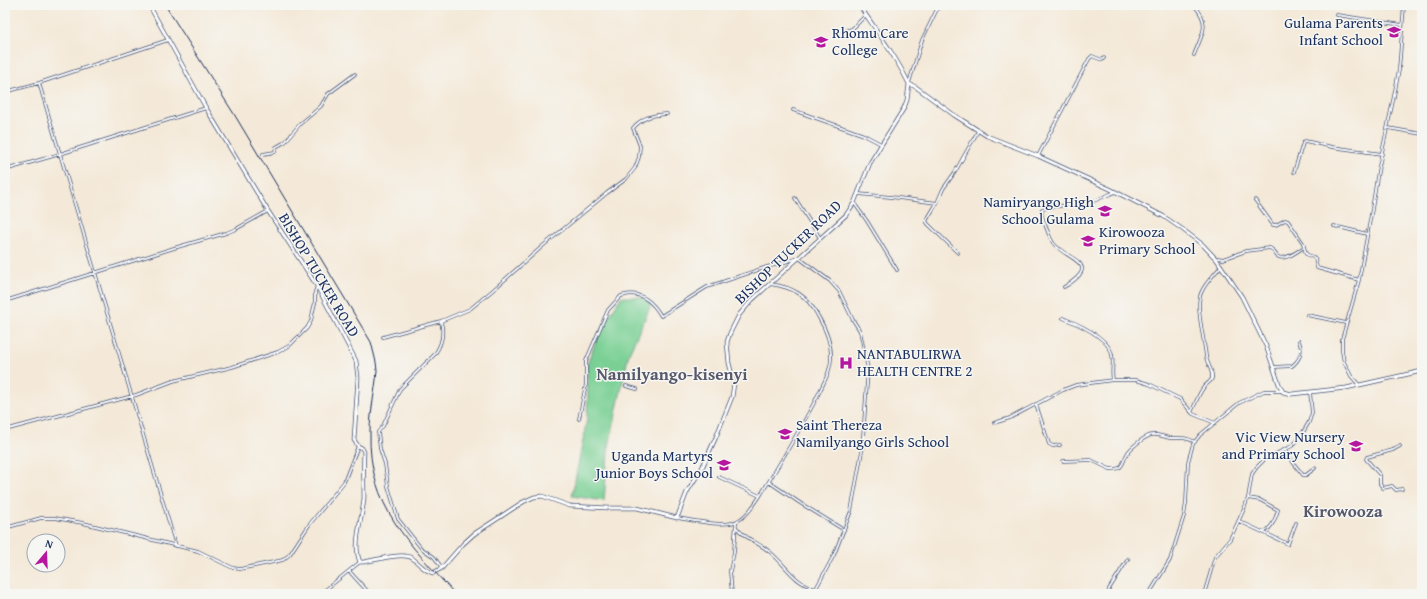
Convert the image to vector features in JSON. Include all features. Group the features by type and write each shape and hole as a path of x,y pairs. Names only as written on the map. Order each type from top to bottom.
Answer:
{"main road":[{"name":"BISHOP TUCKER ROAD","path":"149,5 206,108 316,286 356,361 358,378 354,440 364,452 364,498 358,547 360,562"},
{"path":"858,5 882,39 909,84 916,87 978,131 995,140 1038,156 1156,212 1203,245 1217,260 1242,297 1266,346 1282,391 1292,394 1310,392 1359,385 1422,371"},
{"name":"BISHOP TUCKER ROAD","path":"677,518 688,492 700,472 714,441 733,392 734,383 727,352 727,342 739,315 752,300 846,215 854,203 866,171 904,108 907,100 909,84"},
{"path":"360,562 401,556 410,557 432,573 442,568 474,534 528,499 538,496 570,506 637,508 677,518"}],"street":[{"path":"909,84 922,40 940,5"},
{"path":"1194,5 1202,16 1204,30 1194,55"},
{"path":"1359,385 1346,369 1342,356 1342,339 1359,280 1399,70 1404,5"},
{"path":"844,31 852,29 866,15"},
{"path":"1337,15 1402,25"},
{"path":"5,92 39,83 168,40"},
{"path":"1038,156 1089,59 1092,56 1102,60 1104,58"},
{"path":"264,154 275,152 276,146 285,142 300,124 320,106 328,94 355,74"},
{"path":"39,83 176,546"},
{"path":"5,170 206,108"},
{"path":"793,110 864,135 882,144"},
{"path":"382,337 441,321 470,309 544,245 626,179 635,168 639,157 640,146 633,128 639,122 653,115 667,114"},
{"path":"1388,128 1422,134"},
{"path":"958,253 926,222 943,189 959,166 978,131"},
{"path":"1294,172 1303,143 1305,141 1332,147 1382,154"},
{"path":"1064,287 1078,277 1081,266 1074,258 1052,242 1042,218 1042,209 1089,203 1116,192"},
{"path":"857,194 891,196 937,203"},
{"path":"795,198 821,239"},
{"path":"1255,200 1273,225 1285,220 1288,221 1304,247 1306,254 1315,258 1317,268 1359,280"},
{"path":"854,203 897,270"},
{"path":"5,301 226,233 268,210"},
{"path":"1334,226 1367,234"},
{"path":"1218,258 1222,259 1239,253 1268,248 1272,249 1277,256 1282,258 1287,257 1304,247"},
{"path":"579,419 586,384 586,361 607,312 620,297 624,295 643,296 661,316 707,287 799,258 830,281 839,291 860,331 868,369 862,451 851,511 834,555 813,594"},
{"path":"1191,412 1202,390 1212,379 1210,366 1206,358 1202,332 1199,307 1200,296 1202,289 1221,266"},
{"path":"677,518 714,523 736,522 746,515 754,506 800,430 824,383 829,370 831,353 824,327 815,310 805,297 798,292 785,287 770,284"},
{"path":"5,430 131,396 172,381 232,368 278,352 289,346 307,328 311,321 315,303 316,286"},
{"path":"1307,315 1346,323"},
{"path":"1063,318 1084,327 1093,333 1111,350 1113,356 1111,374 1113,380"},
{"path":"441,321 443,329 439,348 435,354 400,389 383,426 378,432 388,486 398,519 421,548 434,557 442,568"},
{"path":"1274,367 1292,366 1297,361 1301,351 1299,341"},
{"path":"994,423 1010,418 1056,392 1076,385 1113,380 1142,381 1180,399 1191,412 1215,423"},
{"path":"626,386 637,388"},
{"path":"1149,594 1170,560 1184,516 1188,462 1191,447 1200,435 1239,402 1255,394 1271,390 1282,391"},
{"path":"1204,594 1215,557 1230,539 1239,521 1248,498 1251,478 1257,467 1265,459 1285,450 1299,439 1312,418 1310,392"},
{"path":"1036,404 1049,444 1053,446 1060,444"},
{"path":"1063,461 1091,460 1110,469 1120,468 1127,453 1149,436 1157,435 1170,438 1185,437 1195,442"},
{"path":"5,528 41,518 55,518 83,523 198,551 224,565 240,570 283,560 290,554 309,525 344,482 358,446"},
{"path":"1400,446 1393,450 1367,456 1366,459 1380,475 1381,487 1384,488 1392,486 1397,490 1402,489"},
{"path":"1285,450 1302,475 1306,475 1315,468"},
{"path":"719,477 760,496"},
{"path":"769,482 844,530"},
{"path":"1248,498 1260,500 1278,510 1270,528 1267,531 1262,532"},
{"path":"1239,521 1289,544 1296,523"},
{"path":"732,594 730,572 734,552 736,522"},
{"path":"736,526 742,535 769,551 781,562 795,579 815,589"},
{"path":"1108,594 1128,559"},
{"path":"320,594 360,562"},
{"path":"349,571 370,594"}],"green space":[{"path":"621,297 641,297 651,305 629,353 608,451 604,501 572,496 587,419 587,365 599,333"}],"railway":[{"path":"165,5 234,114 371,342 377,371 370,432 371,458 376,482 384,503 394,522 422,558 455,594"}],"place":[{"name":"Gulama Parents Infant School","path":"1394,32"},
{"name":"Rhomu Care College","path":"821,42"},
{"name":"Namiryango High School Gulama","path":"1105,211"},
{"name":"Kirowooza Primary School","path":"1088,241"},
{"name":"NANTABULIRWA HEALTH CENTRE 2","path":"846,363"},
{"name":"Saint Thereza Namilyango Girls School","path":"785,434"},
{"name":"Vic View Nursery and Primary School","path":"1356,446"},
{"name":"Uganda Martyrs Junior Boys School","path":"724,465"}],"district":[{"name":"Namilyango-kisenyi","path":"672,374"},
{"name":"Kirowooza","path":"1343,511"}]}
